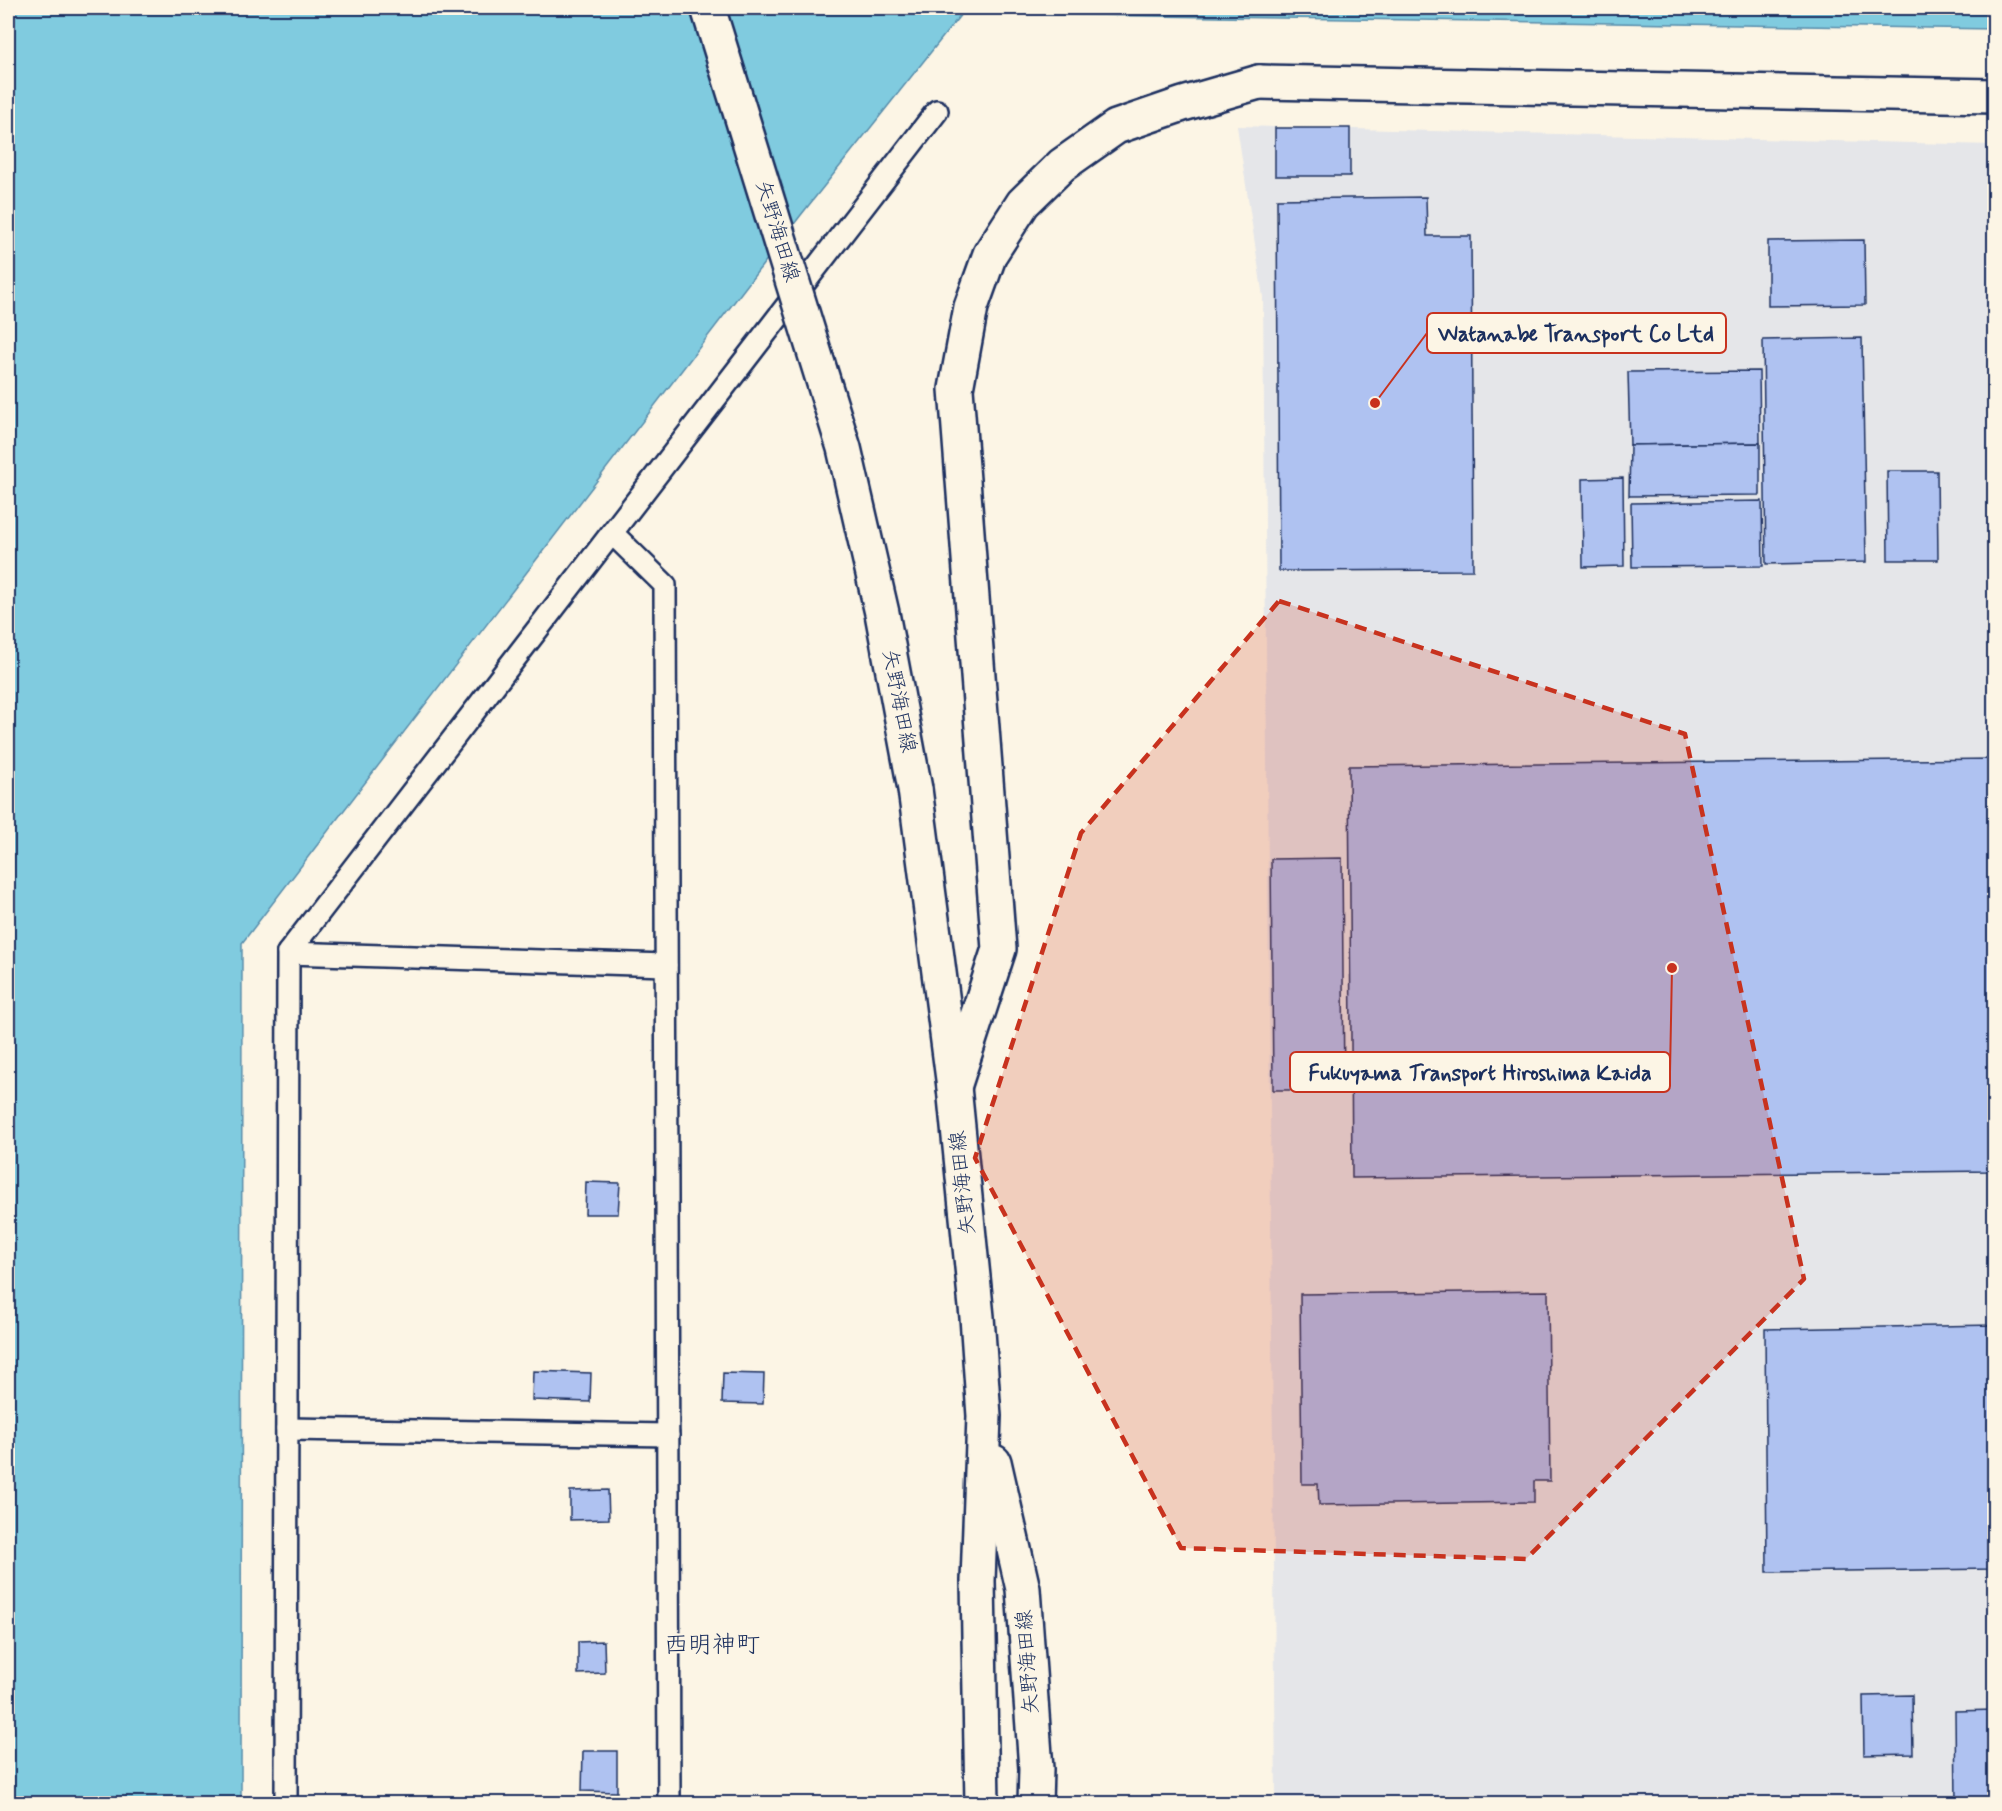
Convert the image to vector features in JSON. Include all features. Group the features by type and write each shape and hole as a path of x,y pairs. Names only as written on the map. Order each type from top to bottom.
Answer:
{"main road":[{"name":"矢野海田線","path":"708,8 844,448 882,613 915,789 954,1087 977,1317 984,1416 978,1581 982,1803"},
{"path":"954,1087 999,949 957,389 971,307 990,254 1023,203 1062,165 1116,127 1183,104 1259,82 1995,96"},
{"name":"矢野海田線","path":"984,1416 1023,1589 1036,1769 1035,1803"}],"lane":[{"path":"286,1803 288,953 938,111"},
{"path":"612,533 665,585 669,1803"},
{"path":"288,953 666,965"},
{"path":"287,1429 668,1435"}],"highlighted area":[{"path":"1279,601 1685,734 1804,1279 1526,1559 1181,1548 975,1158 1081,833"}],"shaded area":[{"path":"1237,126 1994,145 1994,1803 1276,1803 1263,297"}],"water":[{"path":"8,8 1994,8 1994,29 962,13 801,215 242,943 241,1803 8,1804"}],"building":[{"path":"1275,128 1350,128 1350,176 1275,176"},
{"path":"1426,197 1427,236 1471,236 1473,570 1279,571 1277,199"},
{"path":"1864,240 1865,305 1768,306 1768,241"},
{"path":"1862,338 1866,562 1766,564 1763,340"},
{"path":"1759,371 1760,443 1630,445 1628,372"},
{"path":"1760,443 1760,495 1629,496 1630,445"},
{"path":"1887,471 1937,471 1938,560 1888,560"},
{"path":"1623,478 1624,566 1583,567 1582,479"},
{"path":"1762,501 1763,566 1632,567 1631,503"},
{"path":"1994,759 1994,1171 1352,1178 1349,766"},
{"path":"1342,858 1344,1090 1273,1090 1271,859"},
{"path":"586,1182 620,1183 618,1214 585,1214"},
{"path":"1548,1291 1550,1481 1534,1481 1534,1502 1319,1505 1318,1484 1302,1484 1300,1294"},
{"path":"1994,1325 1994,1569 1767,1572 1765,1329"},
{"path":"533,1371 591,1373 590,1402 532,1400"},
{"path":"723,1373 764,1374 763,1404 722,1403"},
{"path":"608,1490 609,1519 570,1520 570,1491"},
{"path":"604,1641 605,1673 578,1674 578,1642"},
{"path":"1912,1695 1913,1754 1864,1755 1863,1696"},
{"path":"1994,1710 1994,1804 1956,1804 1955,1711"},
{"path":"583,1751 617,1751 617,1792 582,1791"}],"place":[{"name":"Watanabe Transport Co Ltd","path":"1375,403"},
{"name":"Fukuyama Transport Hiroshima Kaida","path":"1672,968"}],"district":[{"name":"西明神町","path":"712,1645"}]}
